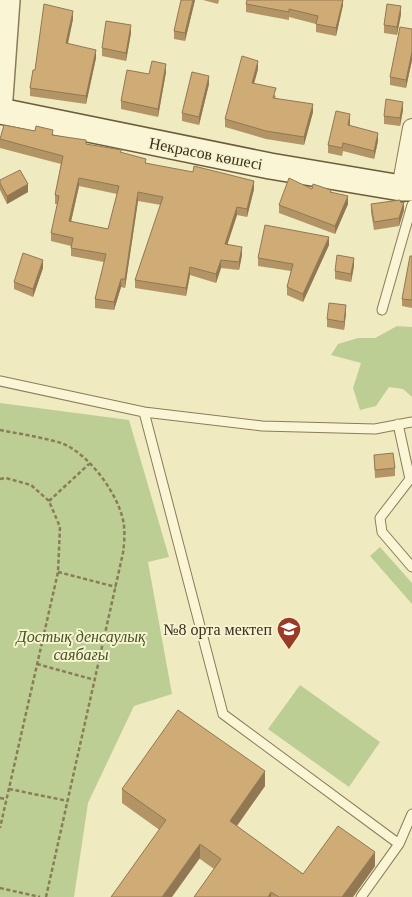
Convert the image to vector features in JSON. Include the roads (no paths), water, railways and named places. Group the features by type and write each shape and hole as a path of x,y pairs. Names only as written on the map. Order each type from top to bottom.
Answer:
{"main road":[{"name":"Некрасов көшесі","path":"0,112 408,194"}],"street":[{"path":"0,112 9,0"},
{"path":"408,194 412,128"}],"lane":[{"path":"382,310 408,194"},
{"path":"0,381 144,412 262,426 375,429 412,422"},
{"path":"144,412 223,714 399,844"},
{"path":"398,424 411,480 380,518 382,532 412,567"},
{"path":"361,897 399,844 412,814"}],"place":[{"name":"№8 орта мектеп","path":"289,650"}],"park label":[{"name":"Достық денсаулық саябағы","path":"81,645"}]}
